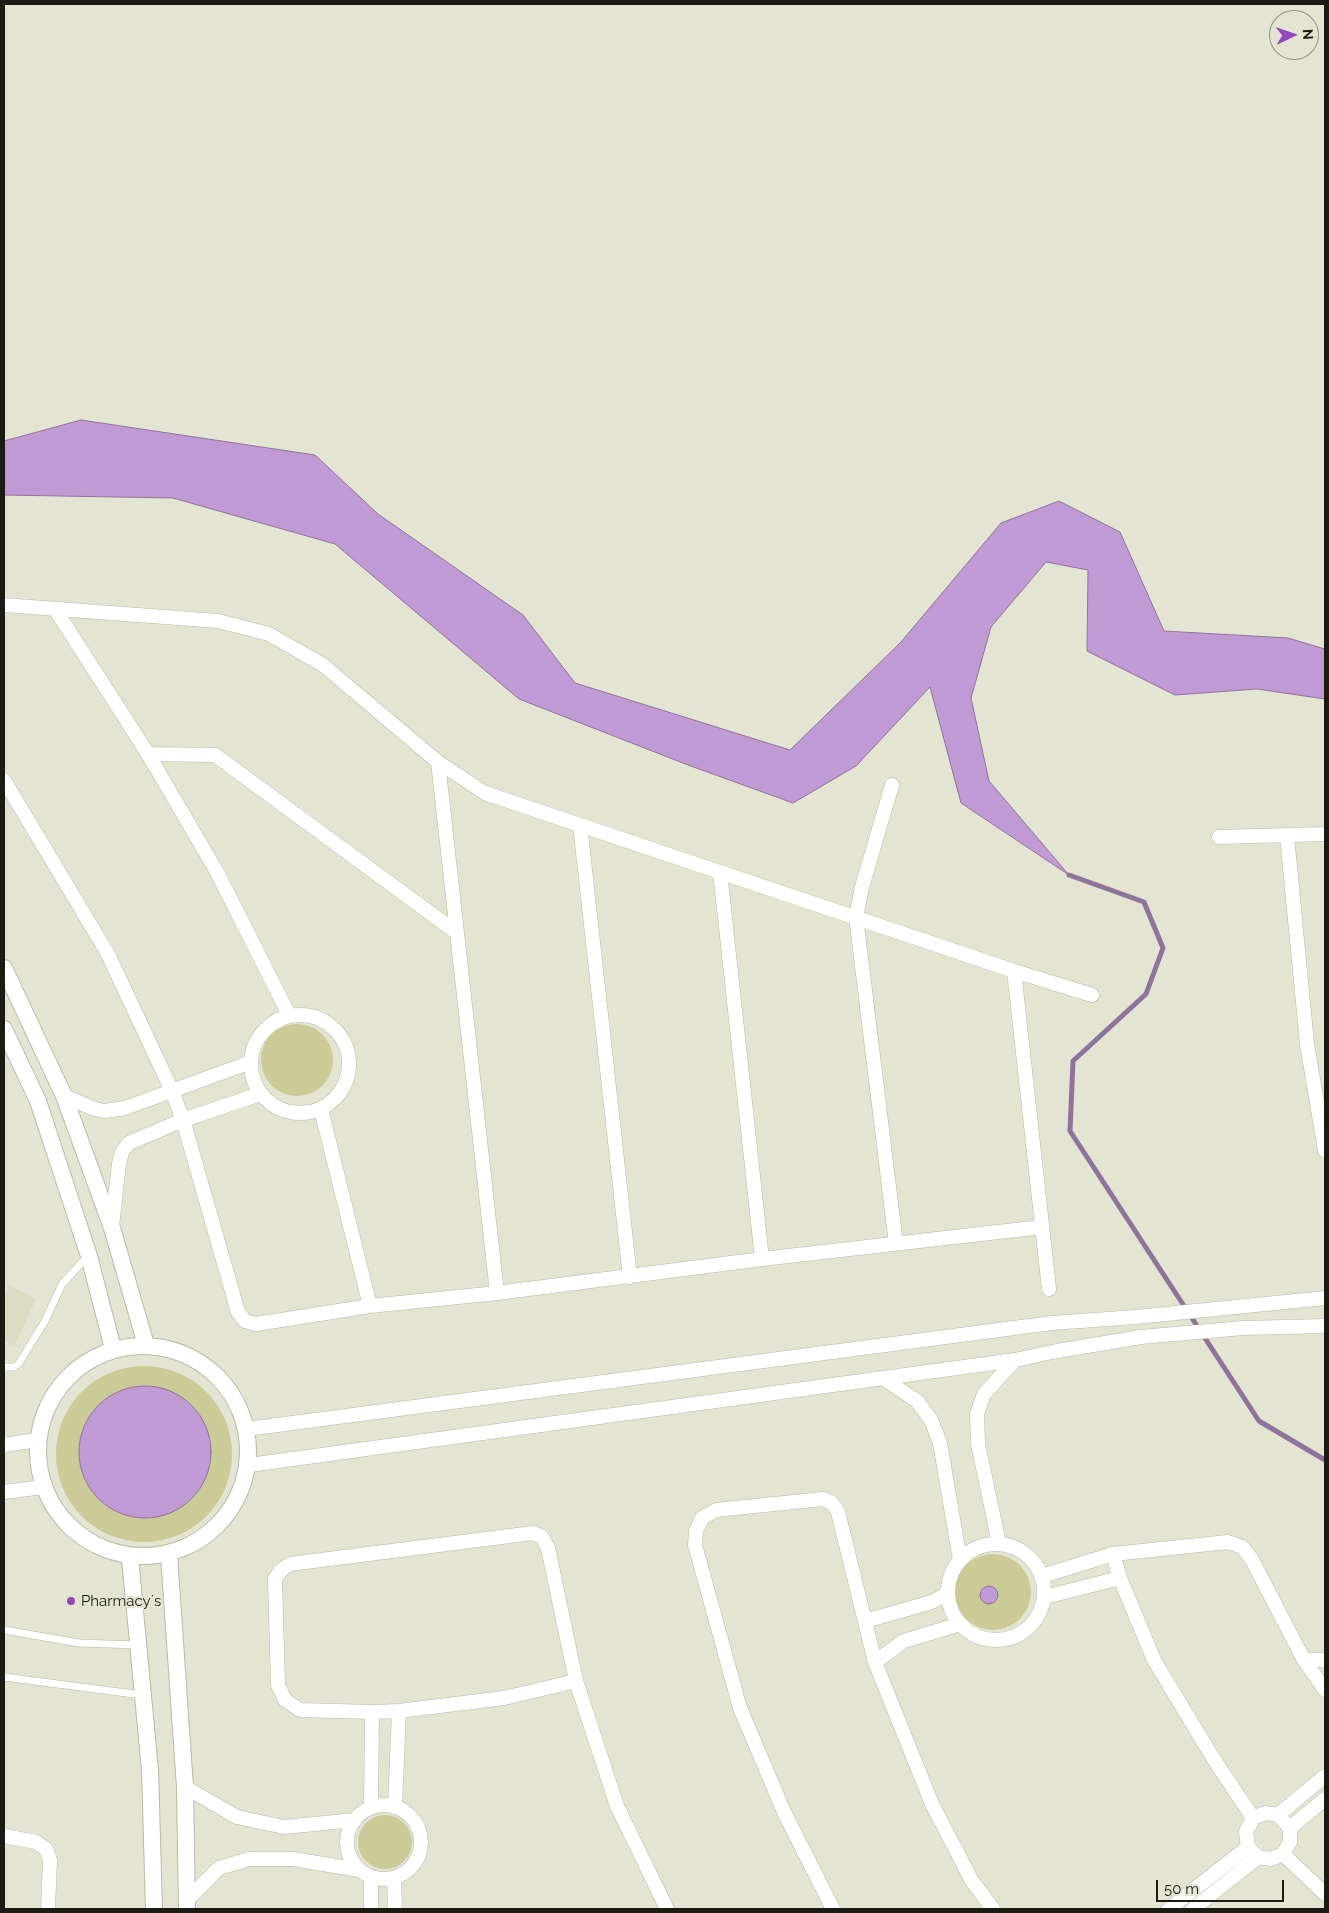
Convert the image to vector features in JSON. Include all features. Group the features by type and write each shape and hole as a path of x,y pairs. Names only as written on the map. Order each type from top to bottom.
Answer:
{"street":[{"path":"4,605 218,621 269,634 323,665 438,762 485,793 1014,971 1092,995"},
{"path":"55,609 148,754 217,872 289,1015"},
{"path":"148,754 215,755 456,932"},
{"path":"438,762 497,1293"},
{"path":"4,780 108,954 172,1091 183,1120 238,1312 245,1321 256,1324 370,1306 497,1293 762,1259 1042,1227"},
{"path":"892,785 862,886 856,917 896,1244"},
{"path":"580,825 630,1277"},
{"path":"1219,837 1325,834"},
{"path":"1287,836 1307,1044 1325,1150"},
{"path":"720,872 762,1259"},
{"path":"4,968 64,1096 112,1228 146,1345"},
{"path":"1014,971 1049,1289"},
{"path":"305,1014 320,1019 334,1028 344,1040 348,1056 346,1079 334,1100 321,1109 305,1113 288,1112 273,1105 260,1094 253,1078 250,1062 254,1046 262,1032 274,1021 289,1015 305,1014"},
{"path":"4,1029 38,1101 89,1256 113,1349"},
{"path":"64,1096 95,1109 106,1111 125,1108 250,1062"},
{"path":"112,1228 122,1152 129,1143 183,1120 260,1094"},
{"path":"321,1109 370,1306"},
{"path":"247,1429 1052,1323 1136,1317 1325,1298"},
{"path":"248,1465 1015,1360 1140,1337 1243,1328 1325,1326"},
{"path":"146,1345 181,1352 211,1369 234,1396 247,1429 248,1465 235,1505 207,1537 169,1555 130,1558 93,1546 62,1521 43,1487 37,1440 50,1400 76,1368 113,1349 146,1345"},
{"path":"999,1543 978,1444 977,1414 984,1394 1015,1360"},
{"path":"883,1378 916,1401 931,1420 940,1443 960,1560"},
{"path":"4,1445 37,1440"},
{"path":"4,1492 43,1487"},
{"path":"833,1909 784,1812 740,1708 695,1545 696,1532 702,1518 716,1510 823,1499 832,1503 838,1512 875,1662 932,1804 972,1881 993,1909"},
{"path":"576,1681 504,1698 399,1711 300,1710 285,1700 278,1685 275,1579 281,1570 290,1564 532,1533 542,1537 548,1548 576,1681 618,1806 667,1909"},
{"path":"1042,1576 1114,1554 1228,1542 1242,1547 1251,1558 1304,1660 1325,1690"},
{"path":"999,1543 1013,1546 1025,1553 1036,1563 1042,1576 1045,1597 1040,1615 1028,1629 1013,1638 995,1641 978,1638 960,1624 951,1610 948,1593 951,1575 960,1560 971,1550 984,1545 999,1543"},
{"path":"1114,1554 1120,1578 1154,1660 1212,1758 1253,1818"},
{"path":"169,1555 185,1787 187,1905"},
{"path":"130,1558 150,1770 154,1909"},
{"path":"1045,1597 1120,1578"},
{"path":"865,1621 932,1602 948,1593"},
{"path":"875,1662 904,1641 960,1624"},
{"path":"1304,1660 1325,1661"},
{"path":"395,1807 399,1711"},
{"path":"371,1807 372,1712"},
{"path":"1278,1815 1325,1776"},
{"path":"185,1787 237,1817 284,1827 355,1820"},
{"path":"1290,1828 1325,1800"},
{"path":"187,1905 219,1868 249,1859 294,1859 365,1874 383,1880 405,1874 414,1865 419,1855 420,1831 414,1820 406,1812 395,1807 383,1805 371,1807 355,1820 349,1829 347,1846 352,1862 365,1874 371,1909"},
{"path":"1265,1813 1278,1815 1290,1828 1290,1842 1283,1854 1271,1859 1253,1852 1246,1832 1253,1818 1265,1813"},
{"path":"4,1836 36,1842 46,1848 50,1860 48,1909"},
{"path":"1169,1909 1253,1852"},
{"path":"1193,1909 1253,1852"},
{"path":"1283,1854 1325,1894"},
{"path":"394,1878 395,1909"}],"lane":[{"path":"4,1367 15,1366 19,1363 45,1321 62,1284 89,1256"},
{"path":"4,1630 79,1643 137,1645"},
{"path":"4,1677 142,1695"}],"shaded area":[{"path":"81,420 315,455 378,514 523,615 575,683 790,750 901,642 1001,523 1059,501 1120,532 1164,631 1288,638 1325,649 1325,699 1257,689 1175,695 1087,651 1088,570 1046,562 991,627 971,698 989,781 1069,875 961,803 930,687 856,766 793,803 688,765 519,699 335,544 173,498 4,495 4,441"},
{"path":"9,1285 36,1299 14,1346 4,1340 4,1294"},
{"path":"145,1386 158,1387 170,1391 192,1405 206,1427 210,1439 210,1465 206,1477 192,1499 170,1513 158,1517 145,1518 132,1517 120,1513 98,1499 84,1477 80,1465 79,1452 80,1439 84,1427 98,1405 120,1391 132,1387"},
{"path":"985,1586 993,1586 998,1591 996,1602 985,1604 980,1599 980,1591"}],"green space":[{"path":"304,1024 323,1034 331,1046 333,1060 331,1074 323,1086 311,1094 290,1096 271,1086 263,1074 261,1053 271,1034 283,1026"},
{"path":"153,1366 178,1372 186,1376 212,1398 226,1420 231,1437 231,1471 226,1488 212,1510 200,1522 178,1536 161,1541 135,1542 110,1536 102,1532 76,1510 62,1488 57,1471 56,1445 62,1420 66,1412 88,1386 110,1372 127,1367"},
{"path":"993,1554 1007,1557 1020,1565 1028,1578 1031,1592 1028,1606 1020,1619 1007,1627 993,1630 979,1627 966,1619 958,1606 955,1592 958,1578 966,1565 979,1557"},
{"path":"385,1815 395,1817 404,1823 410,1832 412,1842 410,1852 404,1861 395,1867 385,1869 375,1867 366,1861 360,1852 358,1842 360,1832 366,1823 375,1817"}],"waterway":[{"path":"1069,875 1144,902 1163,948 1146,994 1073,1061 1070,1131 1259,1421 1325,1460"}],"place":[{"name":"Pharmacy´s","path":"71,1601"}]}
